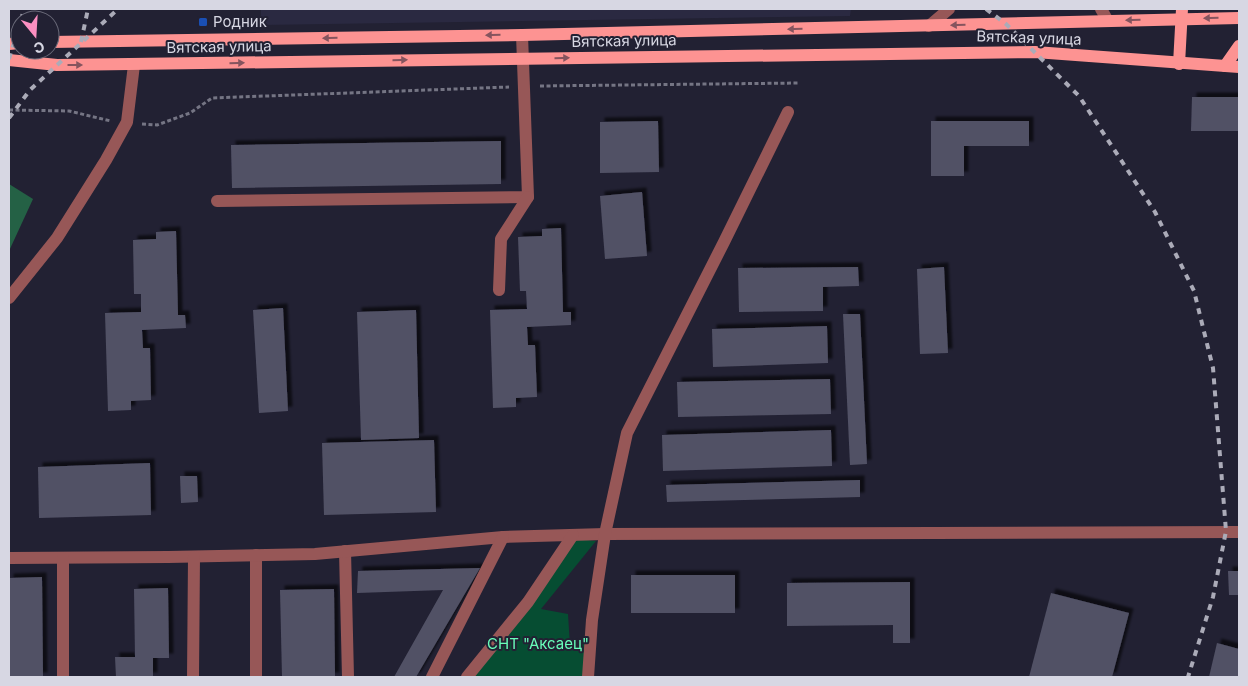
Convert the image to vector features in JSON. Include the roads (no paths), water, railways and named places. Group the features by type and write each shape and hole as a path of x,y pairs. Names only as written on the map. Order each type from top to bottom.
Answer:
{"main road":[{"name":"Вятская улица","path":"60,42 522,35 929,26 1108,21 1182,14 1239,18"},
{"path":"1179,64 1182,14"},
{"path":"1225,66 1239,46"},
{"name":"Вятская улица","path":"9,60 56,65 134,65 1035,52 1239,67"}],"street":[{"path":"929,26 950,9"},
{"path":"1101,9 1108,21"},
{"path":"499,290 501,239 528,197 522,35"},
{"path":"9,298 56,238 106,160 126,122 134,65"},
{"path":"588,677 592,620 605,534 627,433 788,112"},
{"path":"217,201 528,197"},
{"path":"9,558 314,554 503,537 605,534 1239,532"},
{"path":"467,677 528,602 573,535"},
{"path":"432,677 503,537"},
{"path":"345,551 348,677"},
{"path":"256,555 256,677"},
{"path":"193,677 194,557"},
{"path":"63,558 63,677"}],"railway":[{"path":"81,42 88,9"},
{"path":"9,118 30,90 118,9"},
{"path":"986,9 1006,24 1079,96 1155,212 1194,291 1213,368 1226,531 1213,597 1188,677"}],"place":[{"name":"Родник","path":"203,22"}],"park label":[{"name":"СНТ \"Аксаец\"","path":"538,644"}]}
